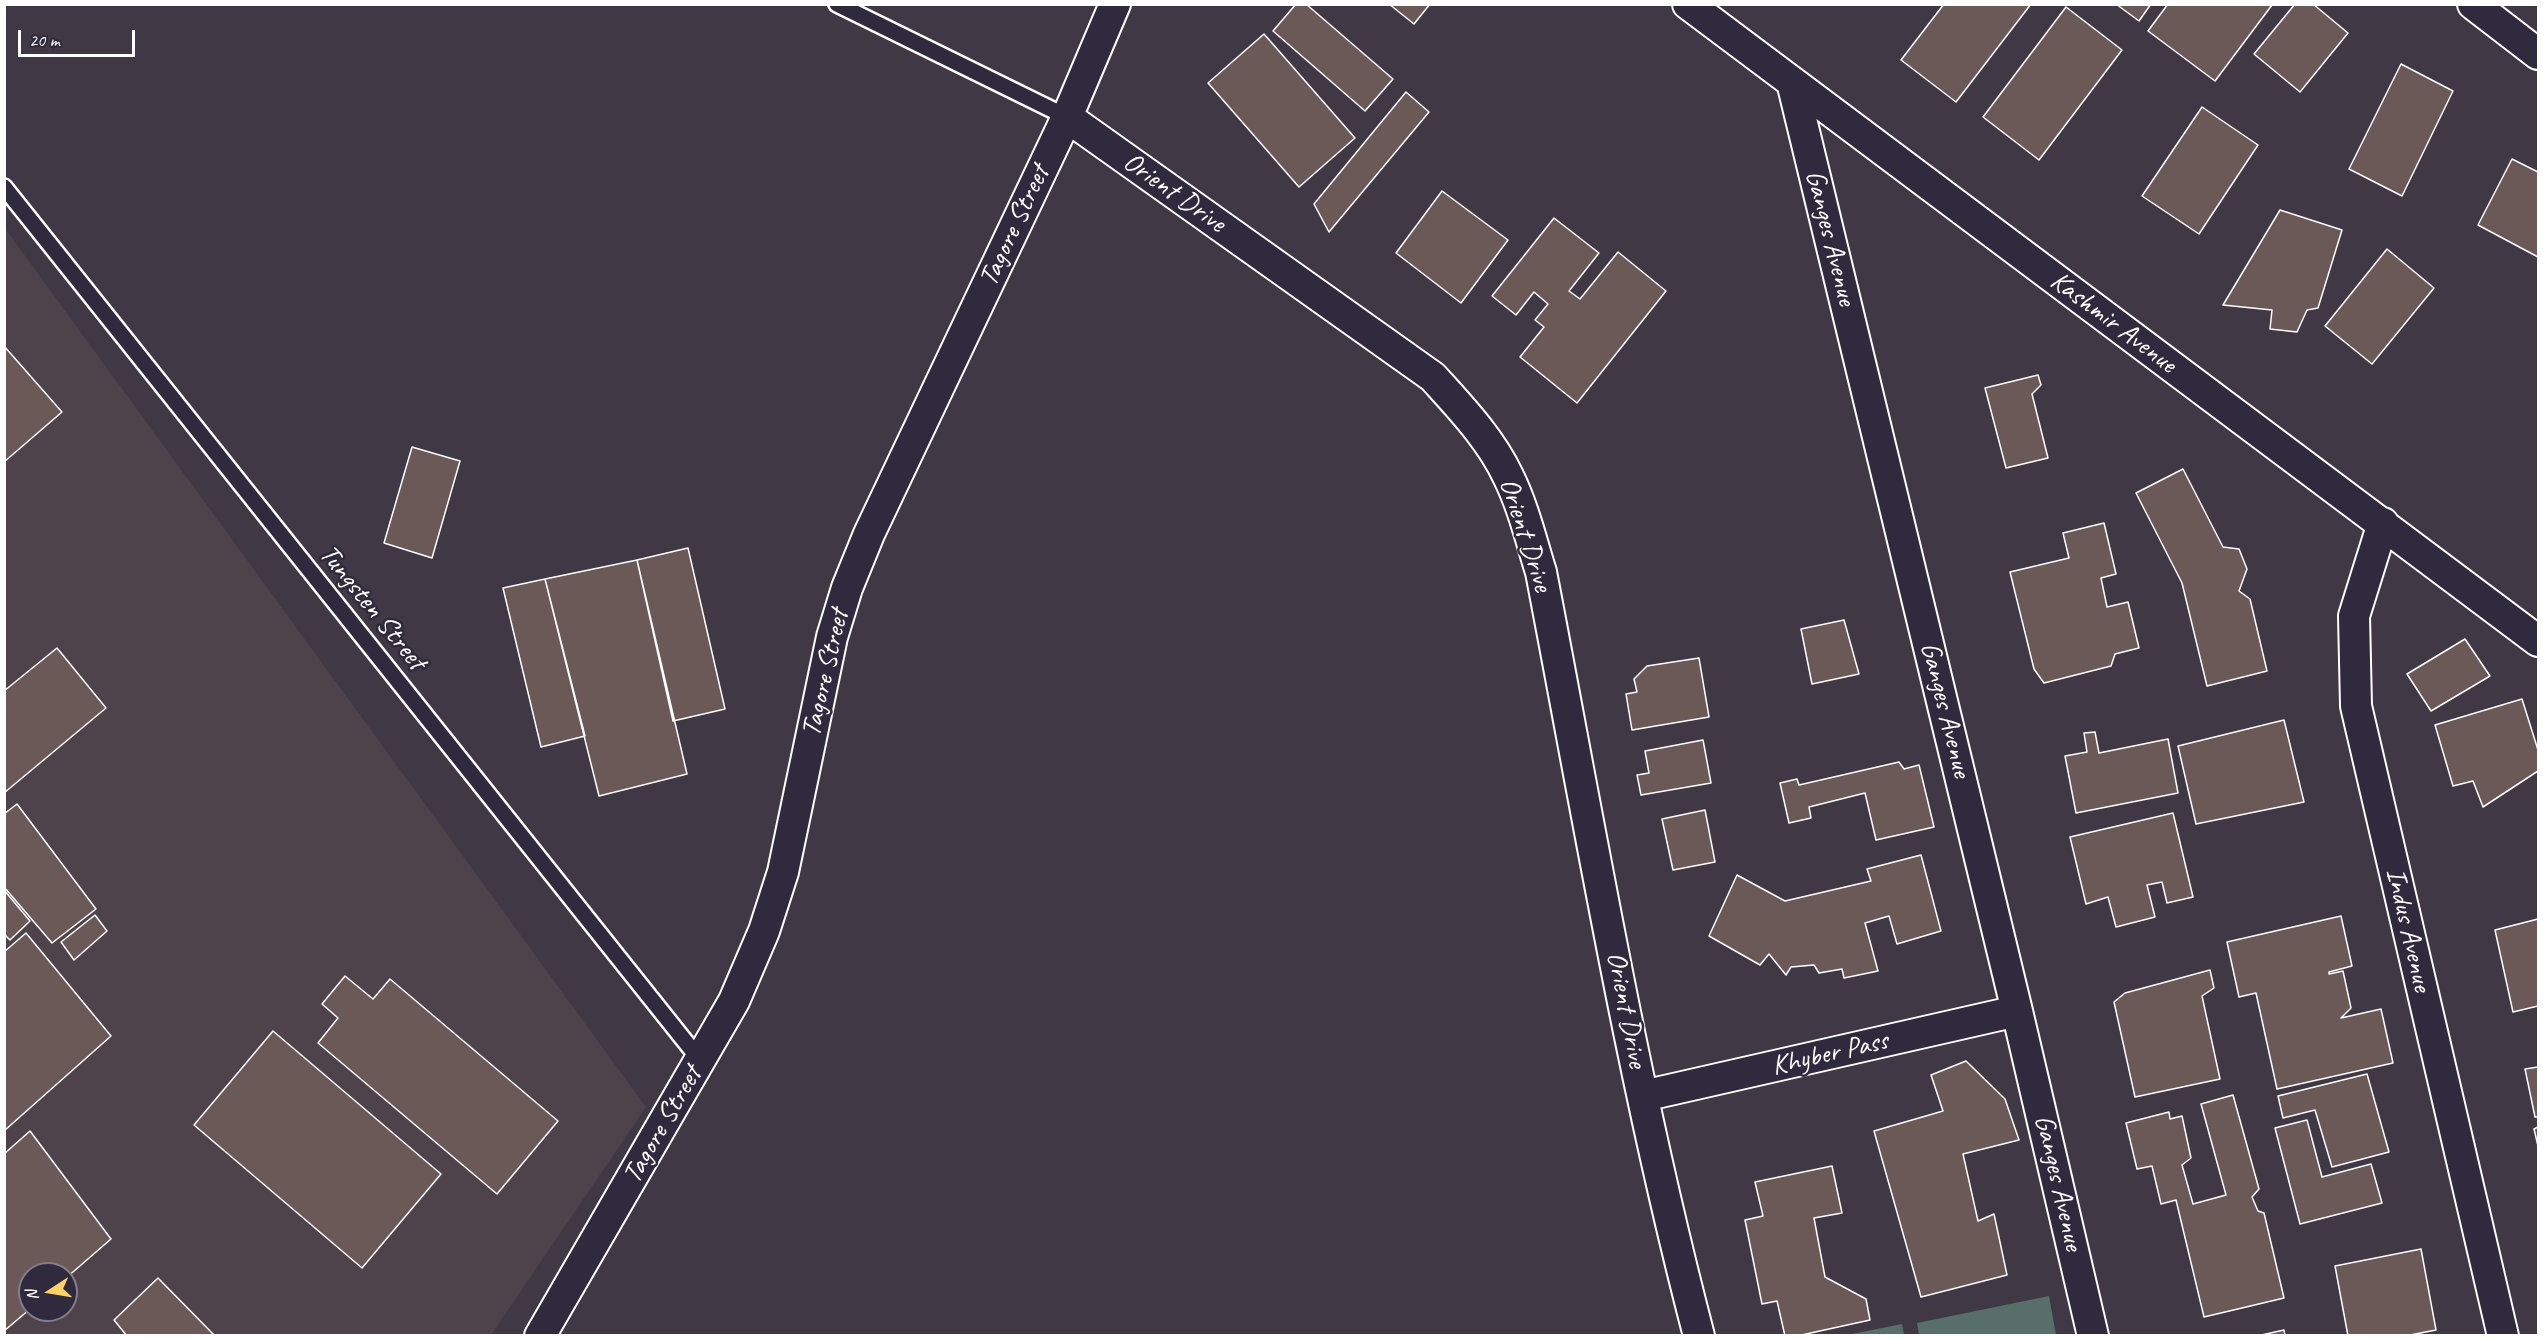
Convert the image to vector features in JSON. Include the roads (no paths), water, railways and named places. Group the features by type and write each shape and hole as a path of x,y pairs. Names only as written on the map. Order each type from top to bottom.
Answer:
{"street":[{"name":"Tagore Street","path":"540,1335 735,1001 764,931 783,873 820,685 847,588 868,534 1067,117 1115,4"},
{"name":"Kashmir Avenue","path":"1688,4 1793,86 2383,523 2538,641"},
{"path":"2473,4 2538,54"},
{"name":"Ganges Avenue","path":"1793,86 2093,1335"},
{"name":"Orient Drive","path":"1067,117 1433,376 1478,428 1507,474 1521,508 1541,572 1643,1096 1670,1223 1699,1335"},
{"name":"Indus Avenue","path":"2383,523 2354,616 2356,706 2503,1335"},
{"name":"Khyber Pass","path":"1643,1096 2017,1011"}],"lane":[{"name":"Orient Drive","path":"837,4 1067,117"},
{"name":"Tungsten Street","path":"4,187 700,1060"}]}
